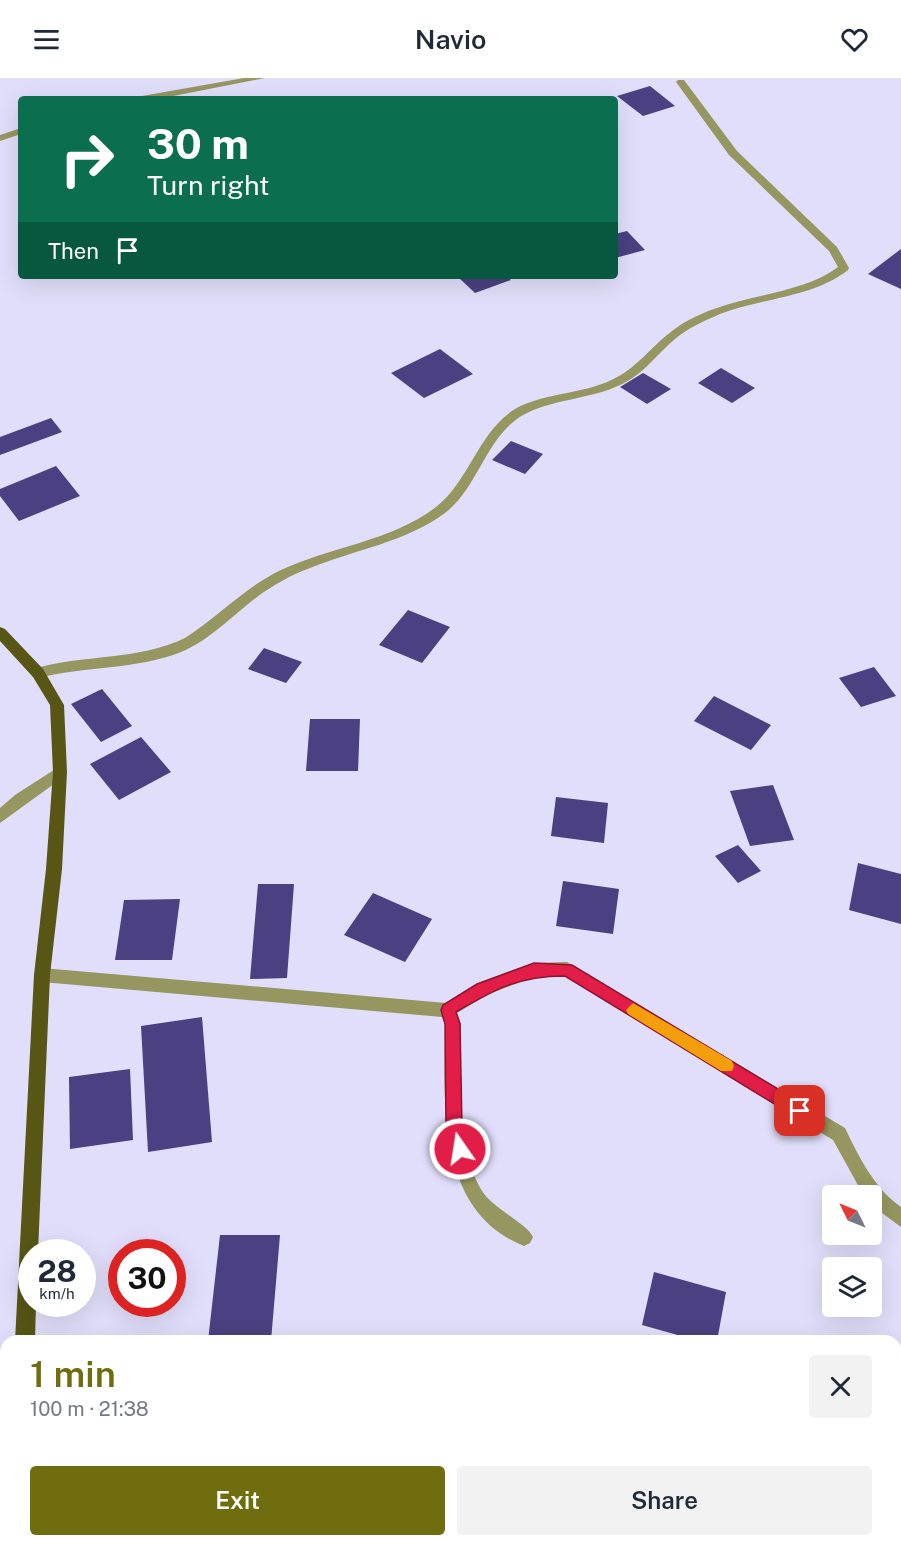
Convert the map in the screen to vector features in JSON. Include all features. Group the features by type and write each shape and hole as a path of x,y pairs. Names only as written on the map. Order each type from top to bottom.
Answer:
{"main road":[{"path":"0,632 38,673 57,705 60,772 54,868 42,975 25,1335"}],"street":[{"path":"159,96 260,78"},
{"path":"38,673 63,665 161,653 183,645 265,585 305,566 415,524 439,511 459,494 490,442 518,412 541,403 622,380 653,355 668,338 691,323 758,298 813,284 835,276 844,268 833,249 733,153 681,82"},
{"path":"0,138 18,132"},
{"path":"0,817 20,799 60,772"},
{"path":"42,975 448,1010 483,989 534,970 567,969 839,1134 861,1179 888,1210 901,1218"},
{"path":"448,1010 453,1024 454,1127 473,1193 501,1224 524,1238"}],"building":[{"path":"650,86 675,106 643,116 617,96"},
{"path":"627,231 645,250 618,257 618,233"},
{"path":"901,249 901,289 868,274"},
{"path":"460,279 511,280 475,293"},
{"path":"440,349 473,374 424,398 391,373"},
{"path":"721,368 755,388 732,403 698,383"},
{"path":"643,373 671,389 647,404 620,387"},
{"path":"51,418 62,432 0,455 0,437"},
{"path":"511,441 543,454 525,474 492,460"},
{"path":"56,466 80,496 19,521 0,496 0,489"},
{"path":"408,610 450,627 422,663 379,645"},
{"path":"264,648 302,662 286,683 248,669"},
{"path":"874,667 896,696 861,707 839,678"},
{"path":"102,689 132,726 101,742 71,704"},
{"path":"714,696 771,725 751,750 694,721"},
{"path":"310,719 360,719 358,771 306,771"},
{"path":"141,737 171,772 119,800 90,764"},
{"path":"773,785 794,840 750,846 730,791"},
{"path":"556,797 608,803 604,843 551,836"},
{"path":"738,845 761,871 738,883 715,856"},
{"path":"858,863 901,874 901,924 849,910"},
{"path":"563,881 619,889 613,934 556,926"},
{"path":"258,884 294,884 287,978 250,979"},
{"path":"373,893 432,919 405,962 344,935"},
{"path":"180,899 172,960 115,960 124,900"},
{"path":"202,1017 212,1142 148,1152 141,1026"},
{"path":"130,1069 133,1140 70,1149 69,1077"},
{"path":"220,1235 280,1235 272,1335 209,1335"},
{"path":"654,1272 726,1292 718,1335 678,1335 642,1325"}],"slow traffic":[{"path":"633,1010 726,1066"}],"route":[{"path":"460,1149 454,1127 453,1024 448,1010 483,989 534,970 567,969 800,1111"}]}
